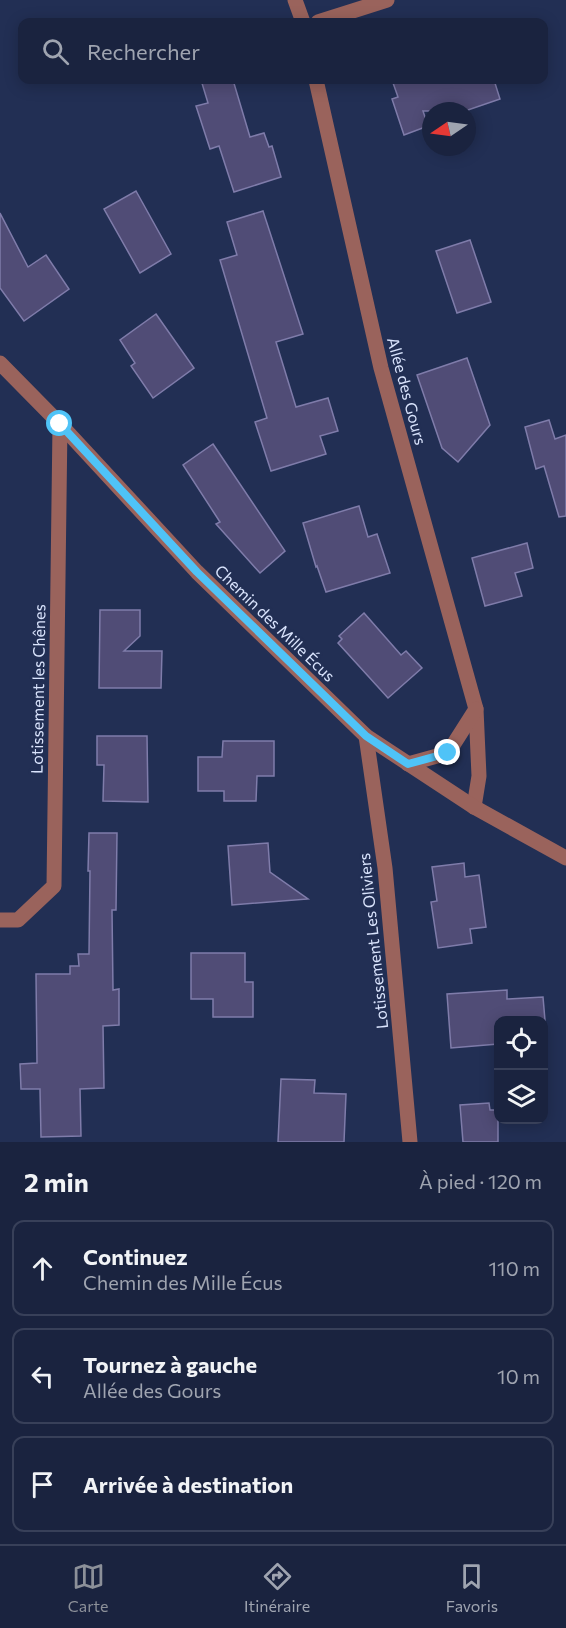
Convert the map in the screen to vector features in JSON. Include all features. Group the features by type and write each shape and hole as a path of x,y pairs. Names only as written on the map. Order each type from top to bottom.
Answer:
{"street":[{"path":"295,0 302,18"},
{"path":"331,18 387,0"},
{"name":"Allée des Gours","path":"317,84 381,368 476,709 479,776 474,807"},
{"name":"Chemin des Mille Écus","path":"0,363 60,424 197,572 366,736 474,807 566,858"},
{"name":"Lotissement les Chênes","path":"0,920 18,920 54,886 60,424"},
{"path":"408,764 448,753 476,709"},
{"name":"Lotissement Les Oliviers","path":"366,736 385,868 410,1142"}],"building":[{"path":"202,84 234,84 250,137 264,133 269,147 272,146 281,177 234,192 219,146 210,149 196,106 208,103"},
{"path":"393,84 495,84 500,99 476,107 476,102 422,102 422,128 404,135 392,99 398,97"},
{"path":"136,191 171,254 140,273 104,209"},
{"path":"263,211 303,334 276,342 296,407 328,398 338,431 320,436 326,454 271,471 255,422 267,418 220,260 237,255 227,222"},
{"path":"0,213 28,267 46,255 69,289 24,321 0,288"},
{"path":"470,240 491,302 457,313 436,251"},
{"path":"156,314 194,368 153,398 131,366 135,363 120,340"},
{"path":"467,358 490,425 458,462 442,448 417,375"},
{"path":"549,420 555,439 566,435 566,516 559,517 544,466 536,469 525,427"},
{"path":"213,444 285,551 260,573 216,524 220,522 183,465"},
{"path":"359,506 368,537 377,534 390,573 326,592 303,523"},
{"path":"527,543 533,568 515,573 522,596 485,606 472,558"},
{"path":"100,610 140,610 140,636 124,651 162,651 161,688 99,688"},
{"path":"364,613 401,655 406,651 422,668 388,698 338,643 342,639 339,636"},
{"path":"97,736 147,736 148,802 103,801 104,765 97,765"},
{"path":"223,741 274,741 274,776 257,776 256,801 224,801 224,791 198,791 198,757 222,757"},
{"path":"89,833 117,833 116,910 112,910 113,990 119,989 119,1025 103,1026 104,1088 80,1089 81,1136 41,1137 40,1089 21,1089 20,1064 37,1063 36,974 70,974 70,966 79,966 78,954 89,954"},
{"path":"268,843 270,872 308,899 232,905 228,846"},
{"path":"464,863 465,877 479,875 486,927 470,929 472,943 438,948 431,902 437,901 432,867"},
{"path":"191,953 245,953 245,982 253,982 253,1017 213,1017 213,999 191,999"},
{"path":"507,990 507,999 543,997 545,1016 494,1016 494,1044 451,1048 447,994"},
{"path":"281,1079 315,1080 314,1093 346,1094 344,1142 278,1142"},
{"path":"489,1103 490,1110 494,1110 494,1124 498,1124 498,1142 463,1142 460,1105"}],"route":[{"path":"60,424 197,572 366,736 408,764 448,753"}]}
